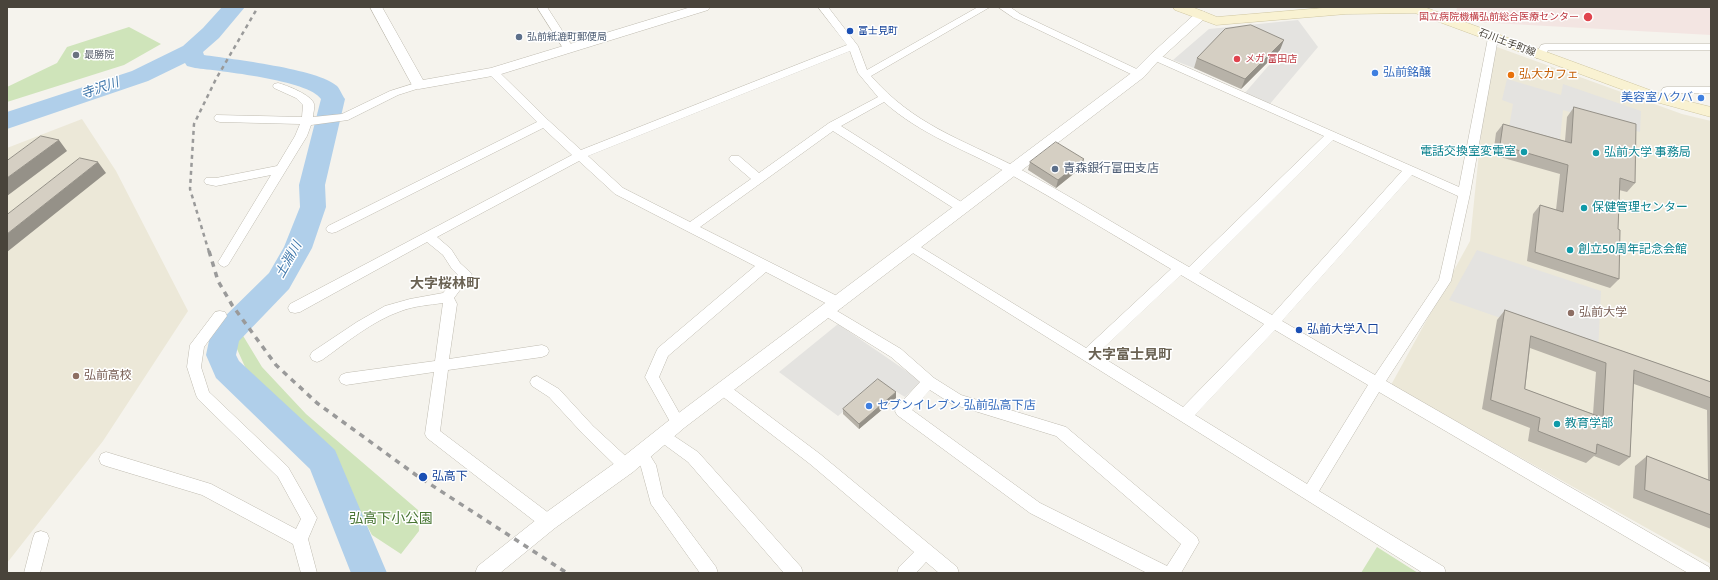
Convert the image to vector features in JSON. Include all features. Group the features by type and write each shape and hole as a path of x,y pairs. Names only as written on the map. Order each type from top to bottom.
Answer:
{"main road":[{"name":"石川土手町線","path":"1180,7 1204,11 1216,20 1346,10 1416,8 1540,56 1661,99 1711,112"},
{"path":"1204,11 1214,7"}],"street":[{"path":"376,7 419,85"},
{"path":"542,7 569,49"},
{"path":"220,118 309,121 340,117 419,85 494,72 704,7"},
{"path":"823,7 853,46 865,76 884,98 908,116 963,148 1011,170 1378,383 1687,569 1703,573"},
{"path":"865,76 985,7"},
{"path":"1003,7 1017,16 1139,74"},
{"path":"486,573 548,522 626,466 678,423 1139,74 1204,11"},
{"path":"1310,494 1378,383 1445,281 1464,194 1493,38"},
{"path":"295,308 580,154 853,46"},
{"path":"1540,56 1545,46 1711,47"},
{"path":"1155,57 1464,194"},
{"path":"494,72 544,123 580,154 619,191 764,266 832,306 896,353 929,382 957,400 1061,431 1191,542 1172,573"},
{"path":"224,262 309,121 309,104 300,96 278,86"},
{"path":"1661,99 1667,90 1711,90"},
{"path":"690,228 833,126 884,98"},
{"path":"332,229 544,123"},
{"path":"833,126 962,208"},
{"path":"1087,355 1185,271 1331,136"},
{"path":"735,159 758,179"},
{"path":"210,181 216,182 281,169"},
{"path":"1185,415 1273,323 1410,170"},
{"path":"317,356 346,336 391,310 428,300 447,297 466,274 456,266 447,252 428,236"},
{"path":"912,246 1438,573"},
{"path":"678,423 652,377 663,352 764,266"},
{"path":"447,297 450,304 432,434 548,522"},
{"path":"220,316 197,345 194,367 203,395 283,472 309,518 300,538 309,573"},
{"path":"346,379 442,364 542,351"},
{"path":"537,382 554,393 588,430 626,466"},
{"path":"929,382 902,411 1035,508 1164,573"},
{"path":"723,389 815,459 951,573"},
{"path":"662,436 693,457 795,573"},
{"path":"641,454 648,465 656,499 710,573"},
{"path":"106,459 206,489 300,538"},
{"path":"32,573 41,538"},
{"path":"905,573 926,552"}],"shaded area":[{"name":"国立病院機構弘前総合医療センター","path":"1457,7 1711,7 1711,35 1474,22 1456,13"},
{"path":"1298,20 1318,47 1269,105 1244,94 1282,50 1247,36 1221,39 1194,68 1173,60 1209,29"},
{"name":"弘前大学","path":"1497,47 1682,114 1711,121 1711,564 1391,385 1470,241 1485,94"},
{"path":"1507,79 1561,95 1563,84 1641,111 1640,132 1563,110 1559,149 1508,134 1513,104 1502,100"},
{"name":"弘前高校","path":"82,119 116,171 188,311 103,441 7,563 7,148"},
{"path":"1477,250 1601,291 1598,352 1449,300"},
{"path":"838,324 921,381 905,397 879,381 838,416 779,372"}],"green space":[{"path":"129,27 161,44 124,65 7,102 7,87 57,63 67,47"},
{"name":"弘高下小公園","path":"242,334 262,367 306,414 418,510 419,531 401,554 372,535 341,476 324,450 270,397 246,369 237,349 236,341"},
{"path":"1377,547 1418,573 1361,573"}],"building":[{"name":"メガ 富田店","path":"1251,25 1284,40 1245,79 1197,58 1225,29"},
{"path":"1574,107 1636,124 1635,183 1620,178 1618,229 1620,230 1619,279 1535,252 1540,205 1563,212 1568,165 1500,145 1503,124 1571,143"},
{"path":"41,136 59,140 7,178 7,161"},
{"name":"青森銀行富田支店","path":"1056,142 1084,159 1058,180 1030,162"},
{"path":"80,158 98,162 7,234 7,215"},
{"path":"1505,310 1711,382 1711,398 1634,370 1630,457 1597,444 1596,454 1538,431 1540,418 1491,400","holes":["1531,336 1606,363 1603,418 1525,389"]},
{"name":"セブンイレブン 弘前弘高下店","path":"878,379 896,392 859,424 843,409"},
{"path":"1647,456 1711,481 1711,515 1645,490"}],"waterway":[{"name":"土淵川","path":"191,51 211,33 234,7"},
{"name":"寺沢川","path":"7,121 140,76 191,51"},
{"name":"土淵川","path":"191,51 195,61 255,69 313,82 328,91 333,99 312,185 313,207 298,248 279,281 225,336 221,355 227,369 323,460 369,573"}],"railway":[{"path":"209,252 190,189 194,124 216,79 258,7"},
{"path":"209,251 218,281 232,305 276,365 317,403 416,475 567,573"}],"place":[{"name":"国立病院機構弘前総合医療センター","path":"1588,17"},
{"name":"富士見町","path":"850,31"},
{"name":"弘前紙漉町郵便局","path":"519,37"},
{"name":"最勝院","path":"76,55"},
{"name":"メガ 富田店","path":"1237,59"},
{"name":"弘前銘醸","path":"1375,73"},
{"name":"弘大カフェ","path":"1511,75"},
{"name":"美容室ハクバ","path":"1701,98"},
{"name":"電話交換室変電室","path":"1524,152"},
{"name":"弘前大学 事務局","path":"1596,153"},
{"name":"青森銀行富田支店","path":"1055,169"},
{"name":"保健管理センター","path":"1584,208"},
{"name":"創立50周年記念会館","path":"1570,250"},
{"name":"弘前大学","path":"1571,313"},
{"name":"弘前大学入口","path":"1299,330"},
{"name":"弘前高校","path":"76,376"},
{"name":"セブンイレブン 弘前弘高下店","path":"869,406"},
{"name":"教育学部","path":"1557,424"},
{"name":"弘高下","path":"423,477"}],"district":[{"name":"大字桜林町","path":"445,284"},
{"name":"大字富士見町","path":"1130,355"}]}
